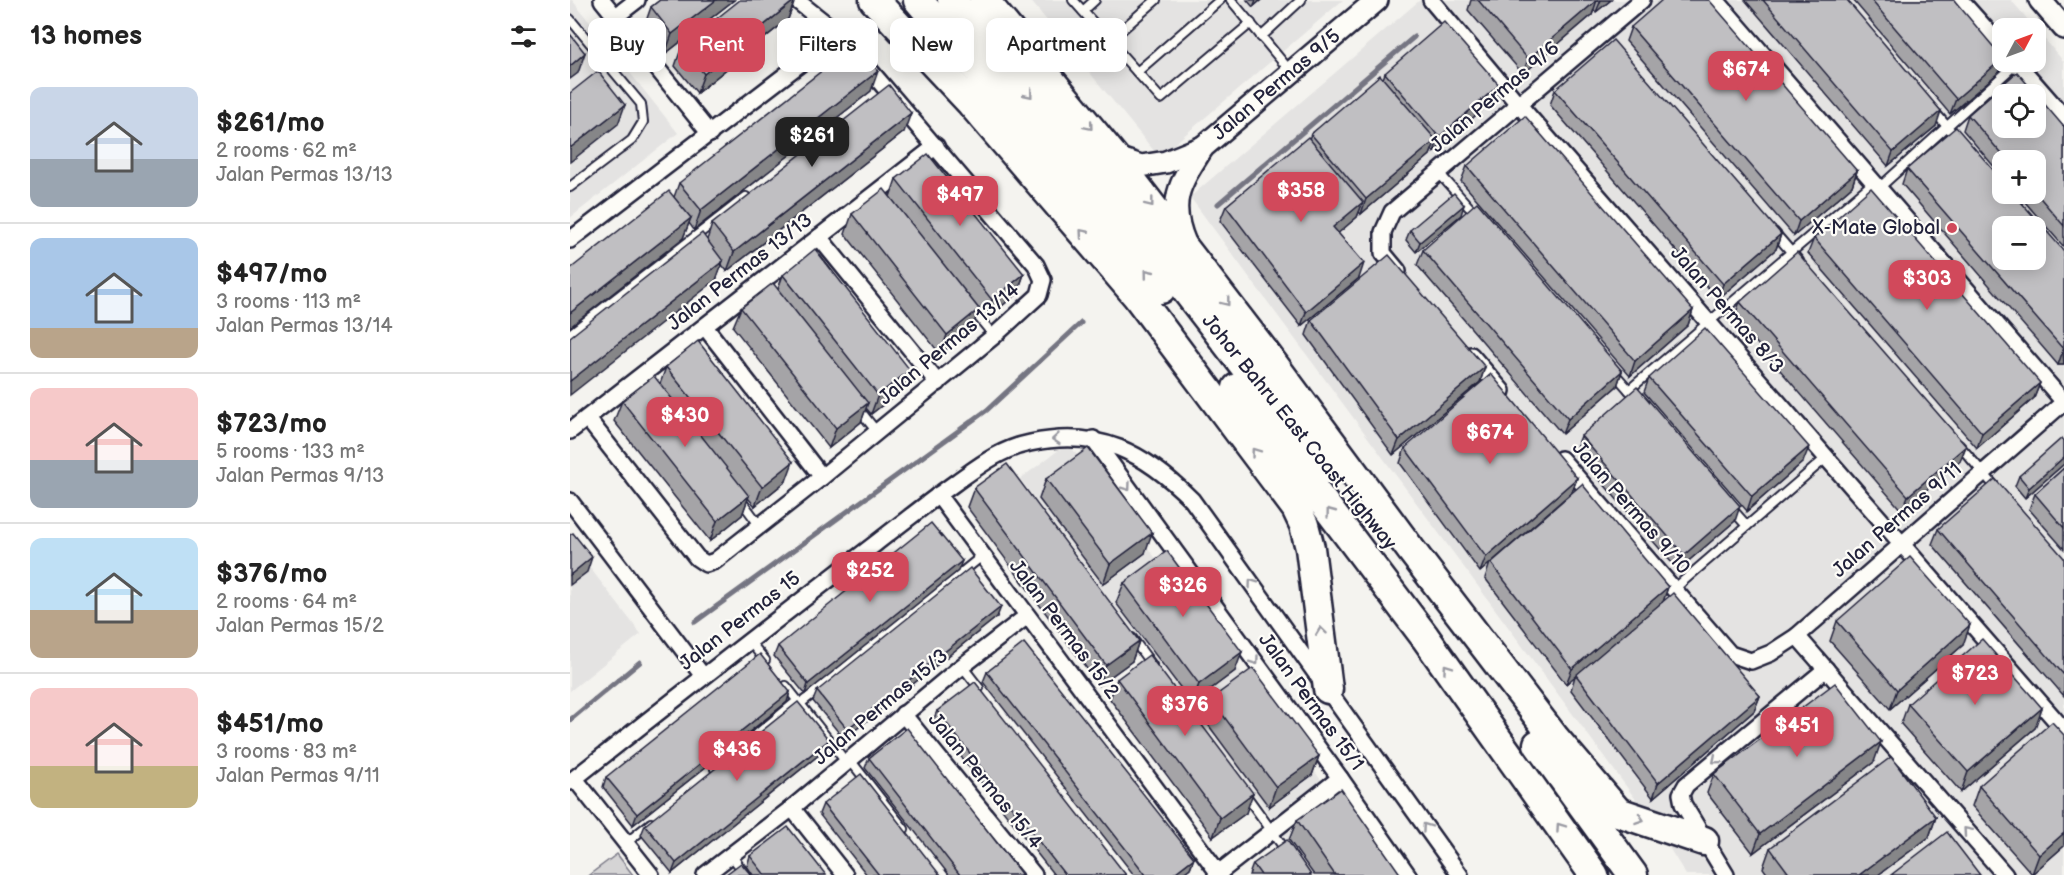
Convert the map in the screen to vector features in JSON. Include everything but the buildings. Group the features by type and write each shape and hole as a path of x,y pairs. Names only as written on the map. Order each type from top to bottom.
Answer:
{"highway":[{"path":"874,0 970,103 1137,296 1296,508 1304,525 1310,548 1328,689"},
{"path":"887,0 1083,194"},
{"name":"Johor Bahru East Coast Highway","path":"918,0 1176,307 1425,637 1593,875"},
{"name":"Johor Bahru East Coast Highway","path":"952,0 1121,206 1272,402 1298,431 1452,625 1632,875"},
{"path":"984,0 1114,157 1263,350 1411,550 1554,737 1618,812 1704,841"},
{"path":"1554,737 1586,794 1638,875"}],"street":[{"path":"602,0 710,134"},
{"path":"615,16 637,0"},
{"name":"Jalan Permas 13/14","path":"796,0 819,18"},
{"name":"Jalan Permas 9/5","path":"1114,157 1141,166 1166,162 1203,147 1377,0"},
{"name":"Jalan Permas 8/3","path":"1431,0 1519,105 2064,730"},
{"name":"Jalan Permas 9/6","path":"1406,280 1383,253 1383,232 1392,212 1519,105 1606,38 1642,0"},
{"path":"1716,0 2064,402"},
{"path":"1960,0 1992,36"},
{"path":"2040,0 2064,28"},
{"path":"570,240 790,72"},
{"name":"Jalan Permas 13/14","path":"587,418 697,558 706,564 715,561 822,477 994,336 1039,295 1043,280 1036,265 936,146 880,92 866,72"},
{"path":"2026,72 2064,117"},
{"name":"Jalan Permas 13/13","path":"570,431 646,380 705,327 762,289 819,237 880,196 936,146"},
{"name":"Jalan Permas 9/5","path":"1190,256 1179,229 1176,202 1183,179 1203,147"},
{"path":"819,237 938,382"},
{"path":"705,327 822,477"},
{"path":"1459,342 1513,403"},
{"name":"Jalan Permas 9/11","path":"1751,661 1771,653 1797,636 2064,402"},
{"name":"Jalan Permas 15","path":"572,781 703,676 938,495 1028,443 1070,438 1093,439"},
{"path":"1093,439 1149,462 1192,500 1460,875"},
{"name":"Jalan Permas 15/1","path":"1093,439 1340,777 1408,875"},
{"name":"Jalan Permas 9/10","path":"1551,448 1730,654 1751,661"},
{"name":"Jalan Permas 15/2","path":"938,495 1218,874"},
{"path":"570,501 703,676"},
{"name":"Jalan Permas 15/3","path":"705,875 792,808 903,714 1027,616"},
{"path":"1797,636 2006,875"},
{"path":"1726,875 1683,804 1682,794 1686,785 1826,669"},
{"name":"Jalan Permas 15/4","path":"903,714 1034,875"},
{"path":"1218,874 1340,777"},
{"path":"572,781 651,875"},
{"path":"792,808 844,875"}],"lane":[{"path":"1073,0 1089,18"},
{"path":"1083,11 1095,0"},
{"path":"1127,25 1156,0"},
{"path":"1137,72 1220,0"},
{"path":"1231,0 1292,74"},
{"path":"1261,37 1301,0"},
{"path":"570,19 640,104 643,122 632,140 570,187"},
{"path":"1127,61 1161,99 1251,23"},
{"path":"1629,390 1791,252 1947,127 2006,72"},
{"path":"1924,100 1961,143"},
{"path":"1439,173 1484,225"},
{"path":"570,334 756,190"},
{"path":"1769,226 1807,269"},
{"path":"965,300 994,336"},
{"path":"1606,364 1643,407"},
{"path":"855,404 877,432"},
{"path":"1952,437 2005,498"},
{"path":"1674,589 1827,457"},
{"path":"731,488 760,526"},
{"path":"1725,500 1747,526"},
{"path":"707,776 982,556"},
{"path":"1124,627 1159,676"},
{"path":"749,641 770,666"},
{"path":"962,666 984,694"},
{"path":"783,684 909,835"},
{"path":"1237,782 1290,857"},
{"path":"626,843 662,813"},
{"path":"731,855 746,875"}],"shaded area":[{"path":"570,0 572,0 588,20 588,72 629,72 678,133 570,218"},
{"path":"1030,0 1343,0 1159,157 1089,72 1127,72 1127,18 1045,18"},
{"path":"1420,0 2011,0 2026,18 1992,18 1992,72 2046,72 2046,41 2064,62 2064,875 1686,875 1657,828 1190,197"},
{"path":"1068,443 1316,773 1386,875 1311,875 1280,829 1020,479"},
{"path":"570,542 641,634 570,691"},
{"path":"617,854 633,875 589,875"}],"waterway":[{"path":"1218,204 1414,37"},
{"path":"695,622 987,410 1081,323"},
{"path":"570,720 640,662"}],"place":[{"name":"X-Mate Global","path":"1952,228"}]}
